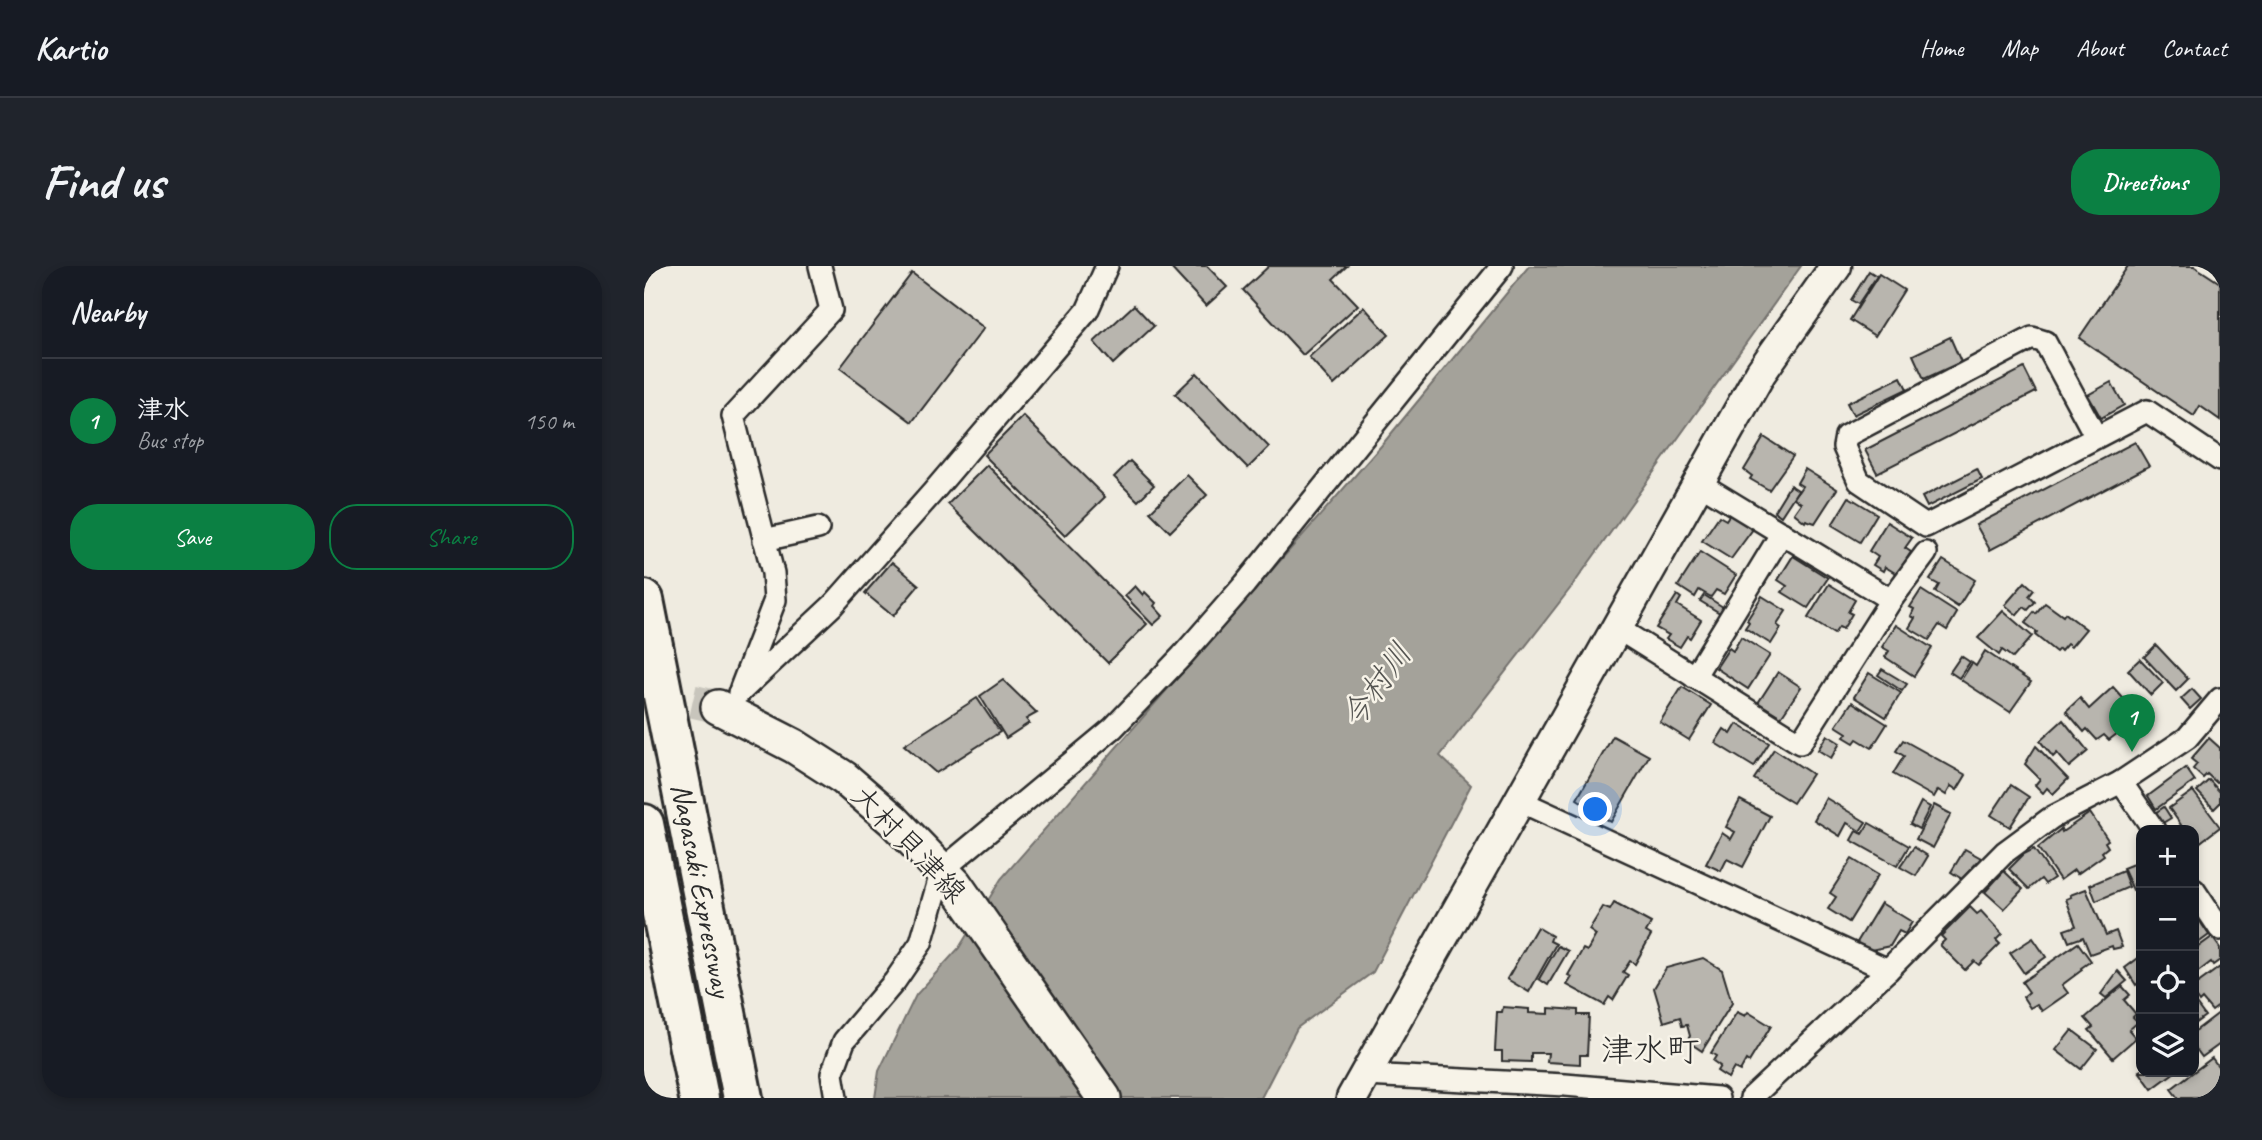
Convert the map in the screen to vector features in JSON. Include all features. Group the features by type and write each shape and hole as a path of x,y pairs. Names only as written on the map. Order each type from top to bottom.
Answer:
{"highway":[{"name":"Nagasaki Expressway","path":"644,600 743,1098"},
{"name":"Nagasaki Expressway","path":"644,824 699,1098"}],"main road":[{"name":"大村貝津線","path":"732,706 844,778 893,820 949,877 1104,1098"}],"street":[{"path":"732,706 775,600 773,573 733,416 831,310 820,266"},
{"path":"732,706 832,605 1087,312 1107,266"},
{"path":"836,1098 832,1074 844,1041 895,981 921,943 949,877 1114,727 1182,656 1245,584 1503,266"},
{"path":"1718,1098 1565,1085 1358,1086 1761,372 1836,266"},
{"path":"2096,437 2045,342 2032,338 1846,436 1844,447 1859,481 1926,526 2147,411 2220,460"},
{"path":"1699,483 1891,600"},
{"path":"764,540 818,528"},
{"path":"1693,677 1782,533"},
{"path":"1617,628 1800,743 1891,600 1927,553"},
{"path":"1751,1098 1888,970 2006,852 2051,818 2121,782 2187,738 2220,699"},
{"path":"2121,782 2151,825"},
{"path":"1520,802 1888,970"},
{"path":"2199,898 2220,929"}],"water":[{"name":"今村川","path":"1529,266 1801,266 1573,585 1440,756 1471,785 1373,972 1297,1028 1261,1098 875,1098 879,1071 916,995 959,948 1001,879 1381,446"}],"building":[{"path":"1169,266 1207,266 1227,287 1206,306"},
{"path":"1269,266 1347,266 1333,279 1358,305 1303,355 1243,290"},
{"path":"2128,266 2194,266 2220,283 2220,420 2200,406 2194,416 2079,338"},
{"path":"1869,271 1877,276 1858,304 1851,300"},
{"path":"912,273 984,328 912,422 840,368"},
{"path":"1879,274 1904,290 1875,336 1850,320"},
{"path":"1134,305 1154,326 1113,364 1094,342"},
{"path":"1364,307 1389,335 1334,385 1309,357"},
{"path":"1950,337 1961,362 1924,379 1913,355"},
{"path":"2024,368 2036,392 1877,473 1865,450"},
{"path":"1197,373 1269,447 1248,468 1175,394"},
{"path":"1901,377 1907,389 1853,415 1847,403"},
{"path":"2111,382 2124,405 2101,418 2088,395"},
{"path":"1023,416 1105,497 1065,536 984,455"},
{"path":"1764,437 1793,456 1769,490 1750,479 1752,476 1744,470"},
{"path":"2135,442 2149,466 1990,550 1976,525"},
{"path":"1130,461 1154,485 1138,501 1114,477"},
{"path":"987,465 1147,624 1108,663 948,504"},
{"path":"1805,469 1837,489 1815,523 1805,522 1794,513 1801,503 1794,498 1802,486 1797,483"},
{"path":"1977,469 1982,479 1927,507 1922,497"},
{"path":"1187,475 1207,495 1170,532 1150,512"},
{"path":"1790,485 1798,490 1781,516 1774,511"},
{"path":"1849,497 1877,514 1860,542 1832,525"},
{"path":"1730,514 1753,529 1731,559 1702,541 1719,516 1726,520"},
{"path":"1887,522 1912,538 1905,548 1911,552 1897,574 1885,567 1883,571 1873,565 1878,557 1869,551"},
{"path":"1700,552 1736,575 1724,594 1716,590 1711,597 1699,590 1695,597 1678,586"},
{"path":"1793,556 1828,578 1808,608 1782,592 1787,586 1778,580"},
{"path":"1943,560 1975,580 1958,607 1935,592 1939,585 1930,580"},
{"path":"892,562 919,585 893,616 865,593"},
{"path":"2025,582 2034,590 2029,596 2035,602 2028,610 2024,607 2017,615 2005,605"},
{"path":"1829,584 1855,600 1848,612 1852,614 1843,629 1839,627 1834,634 1808,618"},
{"path":"1135,586 1156,603 1154,606 1163,616 1153,625 1125,596"},
{"path":"1921,590 1957,613 1947,630 1939,625 1929,640 1909,628 1915,618 1911,616 1914,609 1910,607"},
{"path":"1677,595 1681,598 1677,605 1701,620 1690,638 1687,636 1680,647 1666,639 1669,635 1656,628"},
{"path":"1704,595 1723,607 1720,613 1700,601"},
{"path":"1762,596 1786,611 1777,625 1781,628 1771,644 1745,628"},
{"path":"2045,603 2063,616 2065,613 2086,629 2071,647 2067,644 2061,651 2059,649 2056,652 2025,623"},
{"path":"2003,611 2032,636 2013,658 2002,650 1999,655 1978,638"},
{"path":"1896,625 1932,648 1914,676 1885,657 1889,651 1882,647"},
{"path":"1741,637 1770,655 1748,689 1716,668 1729,648 1733,651"},
{"path":"2156,645 2188,679 2176,691 2144,657"},
{"path":"1985,651 2031,682 2010,712 1961,680 1972,663 1976,666"},
{"path":"1961,656 1970,662 1959,678 1950,672"},
{"path":"2140,659 2163,683 2151,695 2128,670"},
{"path":"1882,669 1907,684 1902,691 1878,675"},
{"path":"1778,672 1801,687 1781,717 1758,703"},
{"path":"1869,673 1901,693 1886,717 1854,697"},
{"path":"1003,680 1037,713 1026,719 1029,723 1006,738 980,696"},
{"path":"1682,687 1711,705 1689,740 1660,722"},
{"path":"2113,687 2141,718 2121,736 2118,733 2109,740 2104,735 2097,740 2087,729 2084,732 2066,711 2080,698 2089,709"},
{"path":"2192,689 2201,699 2190,709 2181,699"},
{"path":"977,698 1000,732 936,773 904,745"},
{"path":"1852,702 1887,724 1872,748 1857,739 1854,743 1844,737 1847,733 1836,726"},
{"path":"2063,720 2088,751 2069,767 2057,753 2053,757 2040,741"},
{"path":"1737,724 1769,743 1754,767 1715,743 1724,729 1731,734"},
{"path":"1827,735 1840,743 1831,758 1818,750"},
{"path":"1613,736 1649,756 1611,822 1600,816 1598,819 1585,811 1588,806 1577,799"},
{"path":"2209,738 2220,748 2220,780 2217,783 2207,774 2203,778 2193,769 2197,764 2191,759"},
{"path":"1903,740 1966,775 1957,790 1951,786 1946,795 1938,790 1934,797 1893,774 1904,756 1896,751"},
{"path":"2036,746 2068,779 2053,794 2047,788 2043,793 2035,785 2040,779 2025,764"},
{"path":"1774,749 1812,774 1793,803 1754,779"},
{"path":"2186,768 2195,781 2156,809 2148,796"},
{"path":"2209,780 2220,792 2220,803 2214,809 2197,791"},
{"path":"2011,785 2029,797 2010,827 1991,815"},
{"path":"2193,791 2220,827 2199,843 2199,825 2181,825 2169,808"},
{"path":"1826,798 1866,822 1860,831 1847,823 1840,836 1814,820"},
{"path":"1740,800 1770,816 1743,867 1727,859 1721,871 1706,864 1722,833 1731,839 1735,832 1726,827"},
{"path":"1921,802 1930,807 1919,829 1910,824"},
{"path":"1934,805 1951,814 1933,848 1916,839"},
{"path":"2164,807 2171,818 2161,824 2155,813"},
{"path":"2090,813 2108,840 2105,842 2108,847 2102,852 2104,855 2077,874 2074,870 2060,880 2038,848 2061,829 2062,832"},
{"path":"1869,823 1909,846 1897,866 1851,840 1856,831 1862,834"},
{"path":"1914,847 1928,856 1916,876 1900,867"},
{"path":"1965,849 1981,858 1962,879 1951,872"},
{"path":"2034,849 2054,878 2045,884 2041,879 2029,889 2009,869 2024,854"},
{"path":"1852,859 1878,875 1849,922 1828,909 1836,897 1830,893"},
{"path":"2136,863 2136,889 2133,890 2123,868"},
{"path":"2004,871 2023,889 2004,909 1985,892"},
{"path":"2123,871 2129,887 2096,901 2090,885"},
{"path":"2086,889 2106,935 2116,931 2122,947 2113,949 2112,946 2090,954 2083,937 2069,942 2064,930 2076,926 2066,899"},
{"path":"1614,903 1651,923 1646,932 1651,935 1635,964 1630,961 1623,972 1628,975 1613,1000 1609,997 1604,1005 1567,985 1572,977 1568,975 1583,949 1587,951 1596,935 1589,930 1603,907 1610,910"},
{"path":"1881,903 1912,922 1905,934 1899,931 1890,946 1866,951 1856,944"},
{"path":"1970,907 1977,914 1981,911 2002,934 1996,940 2000,944 1979,965 1974,961 1965,970 1940,945 1945,940 1941,936"},
{"path":"2199,920 2209,935 2199,942"},
{"path":"1537,927 1552,936 1550,941 1556,944 1529,992 1507,979"},
{"path":"2212,937 2220,948 2220,960 2213,965 2211,962 2199,971 2199,946"},
{"path":"2033,938 2046,957 2024,973 2010,953"},
{"path":"2078,943 2091,961 2062,985 2068,993 2042,1011 2037,1004 2030,1008 2023,997 2029,992 2022,982"},
{"path":"1558,946 1568,951 1548,985 1539,979"},
{"path":"1703,958 1722,970 1732,1003 1702,1051 1687,1041 1690,1036 1687,1025 1682,1026 1680,1017 1664,1022 1654,988 1666,968"},
{"path":"2136,960 2136,985 2125,968"},
{"path":"2220,967 2220,1005 2212,1011 2202,999 2199,1002 2199,982"},
{"path":"2118,971 2127,981 2106,998 2101,994"},
{"path":"2122,986 2130,995 2124,1000 2136,1014 2133,1017 2136,1024 2129,1030 2136,1038 2113,1058 2089,1030 2093,1027 2085,1018"},
{"path":"1503,1007 1549,1014 1549,1008 1578,1010 1578,1015 1589,1015 1587,1055 1580,1055 1580,1064 1547,1062 1548,1053 1531,1053 1531,1062 1502,1061 1502,1051 1495,1051 1497,1012 1502,1012"},
{"path":"2199,1008 2205,1016 2199,1020"},
{"path":"1737,1012 1745,1016 1748,1012 1771,1026 1749,1062 1746,1060 1740,1071 1734,1068 1728,1078 1717,1071 1720,1066 1713,1061 1716,1056 1711,1053"},
{"path":"2220,1012 2220,1044 2202,1057 2199,1053 2199,1028"},
{"path":"2072,1030 2097,1049 2081,1069 2056,1050"},
{"path":"2212,1058 2220,1069 2220,1092 2212,1098 2178,1098 2171,1089 2187,1077 2199,1077 2199,1068"},
{"path":"2143,1077 2168,1077 2152,1089"}],"tunnel":[{"path":"644,690 718,707"}],"place":[{"name":"津水","path":"2132,752"}],"district":[{"name":"津水町","path":"1650,1049"}]}
